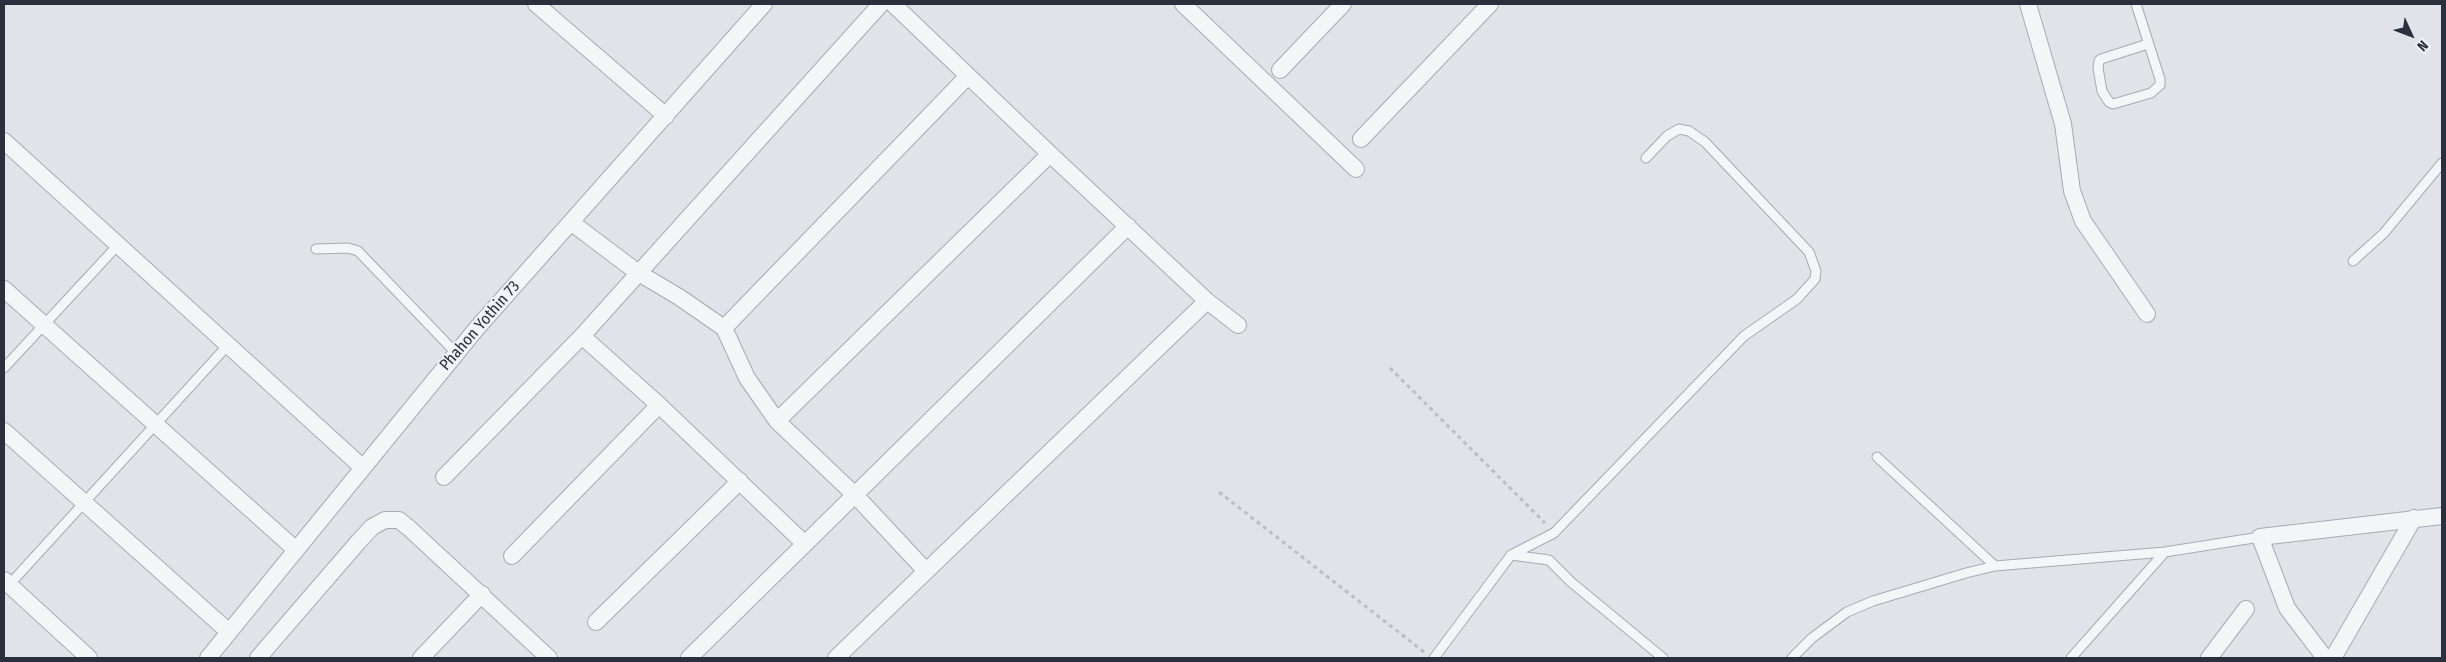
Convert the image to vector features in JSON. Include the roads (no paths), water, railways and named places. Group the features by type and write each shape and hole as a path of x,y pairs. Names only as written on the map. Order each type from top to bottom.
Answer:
{"street":[{"path":"536,4 666,116"},
{"name":"Phahon Yothin 73","path":"208,658 456,353 764,4"},
{"path":"444,477 582,336 637,272 881,4"},
{"path":"893,4 1050,154 1207,300 1238,325"},
{"path":"1183,4 1356,169"},
{"path":"1280,70 1343,4"},
{"path":"1361,139 1490,4"},
{"path":"2028,4 2062,124 2072,191 2083,221 2147,314"},
{"path":"724,328 968,76"},
{"path":"4,141 362,467"},
{"path":"777,421 1050,154"},
{"path":"572,223 637,272 679,297 724,328 748,378 777,421 856,496 925,570"},
{"path":"689,658 856,496 1128,226"},
{"path":"4,289 295,549"},
{"path":"836,658 925,570 1207,300"},
{"path":"582,336 659,405 805,544"},
{"path":"512,556 659,405"},
{"path":"4,431 229,632"},
{"path":"596,622 740,481"},
{"path":"2326,658 2287,608 2260,537 2442,516"},
{"path":"2333,658 2414,518"},
{"path":"258,658 359,541 372,528 385,520 399,520 482,594 549,658"},
{"path":"7,583 89,658"},
{"path":"421,658 482,594"},
{"path":"2209,658 2246,609"}],"lane":[{"path":"2136,4 2160,79 2157,90 2113,104 2109,102 2102,91 2098,68 2099,61 2148,44"},
{"path":"1433,658 1511,555 1554,533 1744,336 1798,299 1815,279 1816,271 1809,252 1705,142 1689,131 1679,129 1667,136 1646,158"},
{"path":"2353,261 2384,233 2442,163"},
{"path":"4,368 118,245"},
{"path":"316,248 348,248 358,251 456,353"},
{"path":"7,583 85,504 228,345"},
{"path":"1877,457 1995,566"},
{"path":"1792,658 1812,638 1847,612 1882,598 1995,566 2165,552 2260,537"},
{"path":"2071,658 2165,552"},
{"path":"1511,555 1549,560 1571,582 1663,658"}]}
